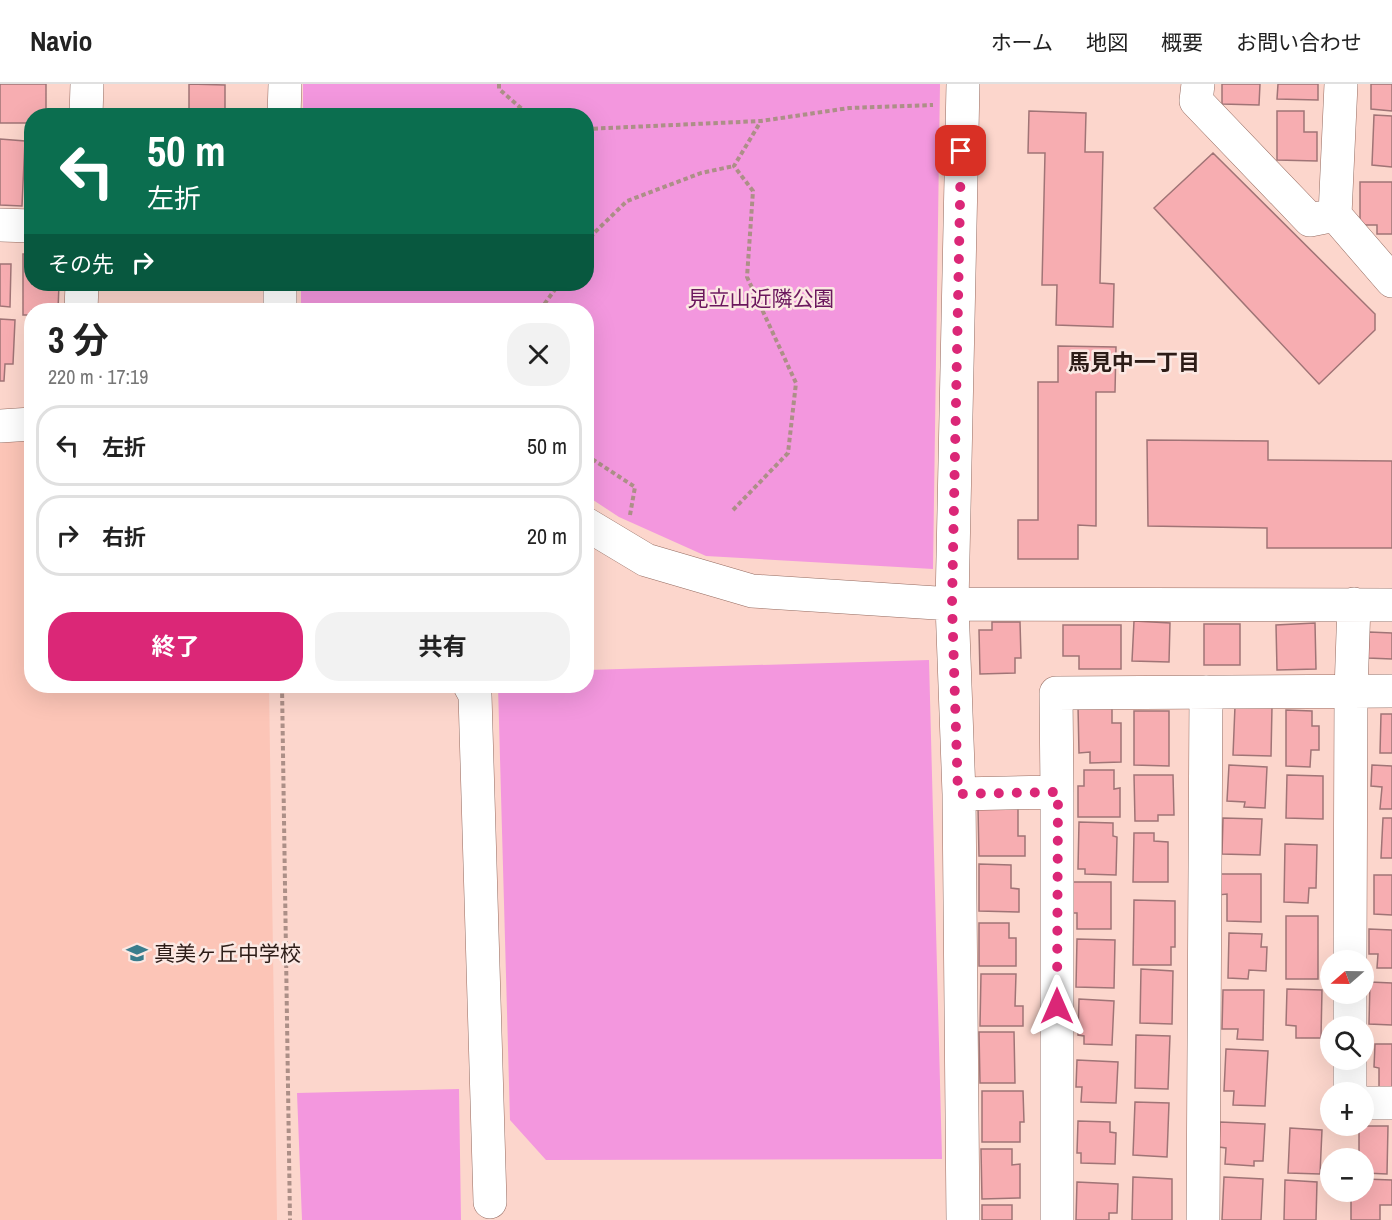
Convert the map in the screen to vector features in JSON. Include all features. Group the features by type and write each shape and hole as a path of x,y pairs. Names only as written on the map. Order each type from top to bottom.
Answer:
{"street":[{"path":"86,108 87,84"},
{"path":"284,108 285,84"},
{"path":"1198,84 1196,101 1310,220 1335,215"},
{"path":"1341,84 1335,215 1392,281"},
{"path":"962,94 952,604 958,794 963,1220"},
{"path":"0,225 24,226"},
{"path":"0,426 24,424"},
{"path":"594,529 646,560 752,591 952,604 1392,605"},
{"path":"1350,950 1351,691 1354,604"},
{"path":"1057,1220 1058,792 1056,693 1392,691"},
{"path":"1203,1220 1206,692"},
{"path":"475,693 490,1202"},
{"path":"958,794 1058,792"},
{"path":"1374,1103 1392,1103"}],"path":[{"path":"499,84 499,89 521,108"},
{"path":"594,129 761,121 962,94"},
{"path":"594,233 627,201 701,173 734,166 761,121"},
{"path":"733,510 788,453 796,383 747,277 753,190 734,166"},
{"path":"594,460 635,487 629,522"},
{"path":"282,693 290,1220"}],"shaded area":[{"name":"真美ヶ丘中学校","path":"0,441 24,441 24,693 269,693 277,1220 0,1220"}],"green space":[{"name":"見立山近隣公園","path":"303,84 940,84 933,569 706,556 619,517 594,501 594,303 301,303 301,291 594,291 594,108 303,108"},
{"path":"929,660 942,1159 546,1160 510,1120 498,693 594,693 594,670"},
{"path":"459,1089 461,1220 302,1220 297,1093"}],"building":[{"path":"0,84 46,84 46,108 24,108 24,123 0,123"},
{"path":"189,84 225,85 225,108 189,108"},
{"path":"1222,84 1260,84 1259,105 1222,104"},
{"path":"1278,84 1318,84 1318,100 1277,99"},
{"path":"1371,84 1392,84 1392,111 1371,109"},
{"path":"1029,111 1086,113 1085,152 1103,152 1100,283 1114,284 1113,327 1056,325 1057,285 1042,285 1045,153 1028,153"},
{"path":"1277,111 1304,111 1304,132 1317,132 1317,161 1277,160"},
{"path":"1374,115 1392,116 1392,167 1372,165"},
{"path":"0,139 24,141 22,206 0,205"},
{"path":"1213,153 1375,314 1375,330 1319,384 1154,208"},
{"path":"1360,182 1392,182 1392,234 1377,234 1377,225 1360,225"},
{"path":"24,254 24,291 59,291 58,303 24,303 23,315"},
{"path":"0,264 11,264 10,307 0,306"},
{"path":"0,319 15,320 13,364 5,364 4,381 0,381"},
{"path":"1058,346 1116,347 1115,392 1096,392 1096,526 1078,525 1078,559 1018,559 1018,520 1038,520 1038,382 1058,382"},
{"path":"1147,440 1268,441 1268,460 1392,461 1392,548 1267,548 1267,528 1148,526"},
{"path":"1134,621 1170,623 1169,662 1132,661"},
{"path":"992,622 1020,622 1021,658 1015,658 1015,673 980,674 979,630 992,630"},
{"path":"1315,623 1316,669 1277,670 1276,625"},
{"path":"1204,624 1240,624 1240,665 1204,665"},
{"path":"1063,625 1121,625 1121,669 1079,669 1079,656 1063,656"},
{"path":"1369,632 1392,633 1392,659 1368,658"},
{"path":"1078,706 1112,706 1112,723 1121,723 1121,762 1090,763 1090,752 1079,753"},
{"path":"1235,706 1272,707 1271,756 1233,755"},
{"path":"1286,710 1312,711 1312,726 1319,726 1319,750 1311,750 1310,767 1286,766"},
{"path":"1134,711 1169,711 1169,766 1134,765"},
{"path":"1381,714 1392,714 1392,753 1380,753"},
{"path":"1229,765 1267,767 1265,808 1244,807 1245,802 1227,801"},
{"path":"1372,765 1392,766 1392,809 1380,809 1382,787 1371,786"},
{"path":"1084,770 1114,770 1114,789 1120,788 1120,817 1078,817 1078,786 1084,786"},
{"path":"1134,775 1173,775 1174,815 1158,815 1158,821 1135,821"},
{"path":"1287,775 1323,776 1323,819 1286,818"},
{"path":"1018,806 1018,836 1025,836 1025,856 979,856 978,807"},
{"path":"1223,818 1262,819 1260,855 1222,854"},
{"path":"1383,818 1392,818 1392,858 1381,858"},
{"path":"1079,822 1113,823 1113,836 1117,837 1116,875 1085,874 1085,869 1078,869"},
{"path":"1134,833 1154,833 1154,841 1168,842 1168,882 1133,882"},
{"path":"1285,844 1317,845 1316,888 1309,888 1308,903 1284,902"},
{"path":"979,864 1011,865 1011,888 1019,889 1019,912 979,911"},
{"path":"1219,874 1261,874 1261,922 1227,921 1227,894 1218,895"},
{"path":"1374,875 1392,875 1392,915 1374,914"},
{"path":"1072,882 1111,882 1111,929 1077,929 1077,913 1072,913"},
{"path":"1134,900 1175,901 1175,947 1171,947 1171,965 1133,965"},
{"path":"1286,916 1318,916 1318,979 1286,979"},
{"path":"979,923 1009,923 1009,938 1016,938 1016,966 979,966"},
{"path":"1369,929 1392,930 1392,968 1377,968 1378,954 1374,954 1374,950 1369,950"},
{"path":"1229,933 1262,934 1261,947 1267,947 1266,971 1249,970 1248,979 1228,978"},
{"path":"1077,939 1115,940 1114,988 1076,987"},
{"path":"1141,969 1173,971 1172,1024 1140,1023"},
{"path":"981,974 1016,974 1015,1006 1023,1006 1023,1026 980,1026"},
{"path":"1374,982 1392,983 1392,1025 1374,1024 1374,1016 1369,1016 1369,1004 1374,1004"},
{"path":"1287,989 1320,990 1320,1038 1296,1038 1296,1026 1286,1025"},
{"path":"1223,990 1264,990 1263,1040 1237,1039 1238,1029 1222,1029"},
{"path":"1079,999 1114,1001 1112,1045 1084,1044 1084,1036 1078,1035"},
{"path":"979,1032 1014,1032 1015,1083 980,1083"},
{"path":"1136,1035 1170,1036 1168,1089 1135,1088"},
{"path":"1375,1044 1392,1044 1392,1087 1379,1087 1379,1068 1374,1067"},
{"path":"1226,1049 1268,1051 1265,1106 1233,1105 1234,1091 1224,1091"},
{"path":"1077,1060 1118,1062 1116,1103 1081,1102 1082,1087 1076,1087"},
{"path":"982,1091 1023,1091 1024,1122 1020,1122 1020,1142 982,1142"},
{"path":"1135,1102 1169,1103 1167,1157 1133,1155"},
{"path":"1078,1121 1110,1122 1110,1132 1116,1133 1115,1164 1081,1163 1081,1153 1077,1153"},
{"path":"1220,1122 1265,1124 1263,1161 1254,1161 1254,1166 1225,1164 1226,1148 1219,1147"},
{"path":"1374,1126 1388,1126 1387,1174 1374,1173 1374,1148 1359,1148 1359,1136 1374,1136"},
{"path":"1290,1128 1320,1130 1320,1174 1288,1173"},
{"path":"981,1149 1012,1149 1012,1165 1020,1164 1020,1198 982,1199"},
{"path":"1133,1177 1172,1179 1172,1220 1132,1220"},
{"path":"1224,1177 1263,1179 1261,1220 1222,1220"},
{"path":"1374,1179 1392,1180 1392,1205 1380,1205 1380,1220 1351,1220 1351,1202 1374,1202"},
{"path":"1285,1180 1317,1182 1316,1220 1284,1220"},
{"path":"1077,1182 1118,1184 1117,1213 1109,1213 1109,1220 1076,1220"},
{"path":"982,1205 1012,1205 1012,1220 982,1220"}],"place":[{"name":"真美ヶ丘中学校","path":"137,953"}],"district":[{"name":"馬見中一丁目","path":"1134,362"}],"route":[{"path":"961,151 952,604 958,794 1058,792 1057,1006"}]}
